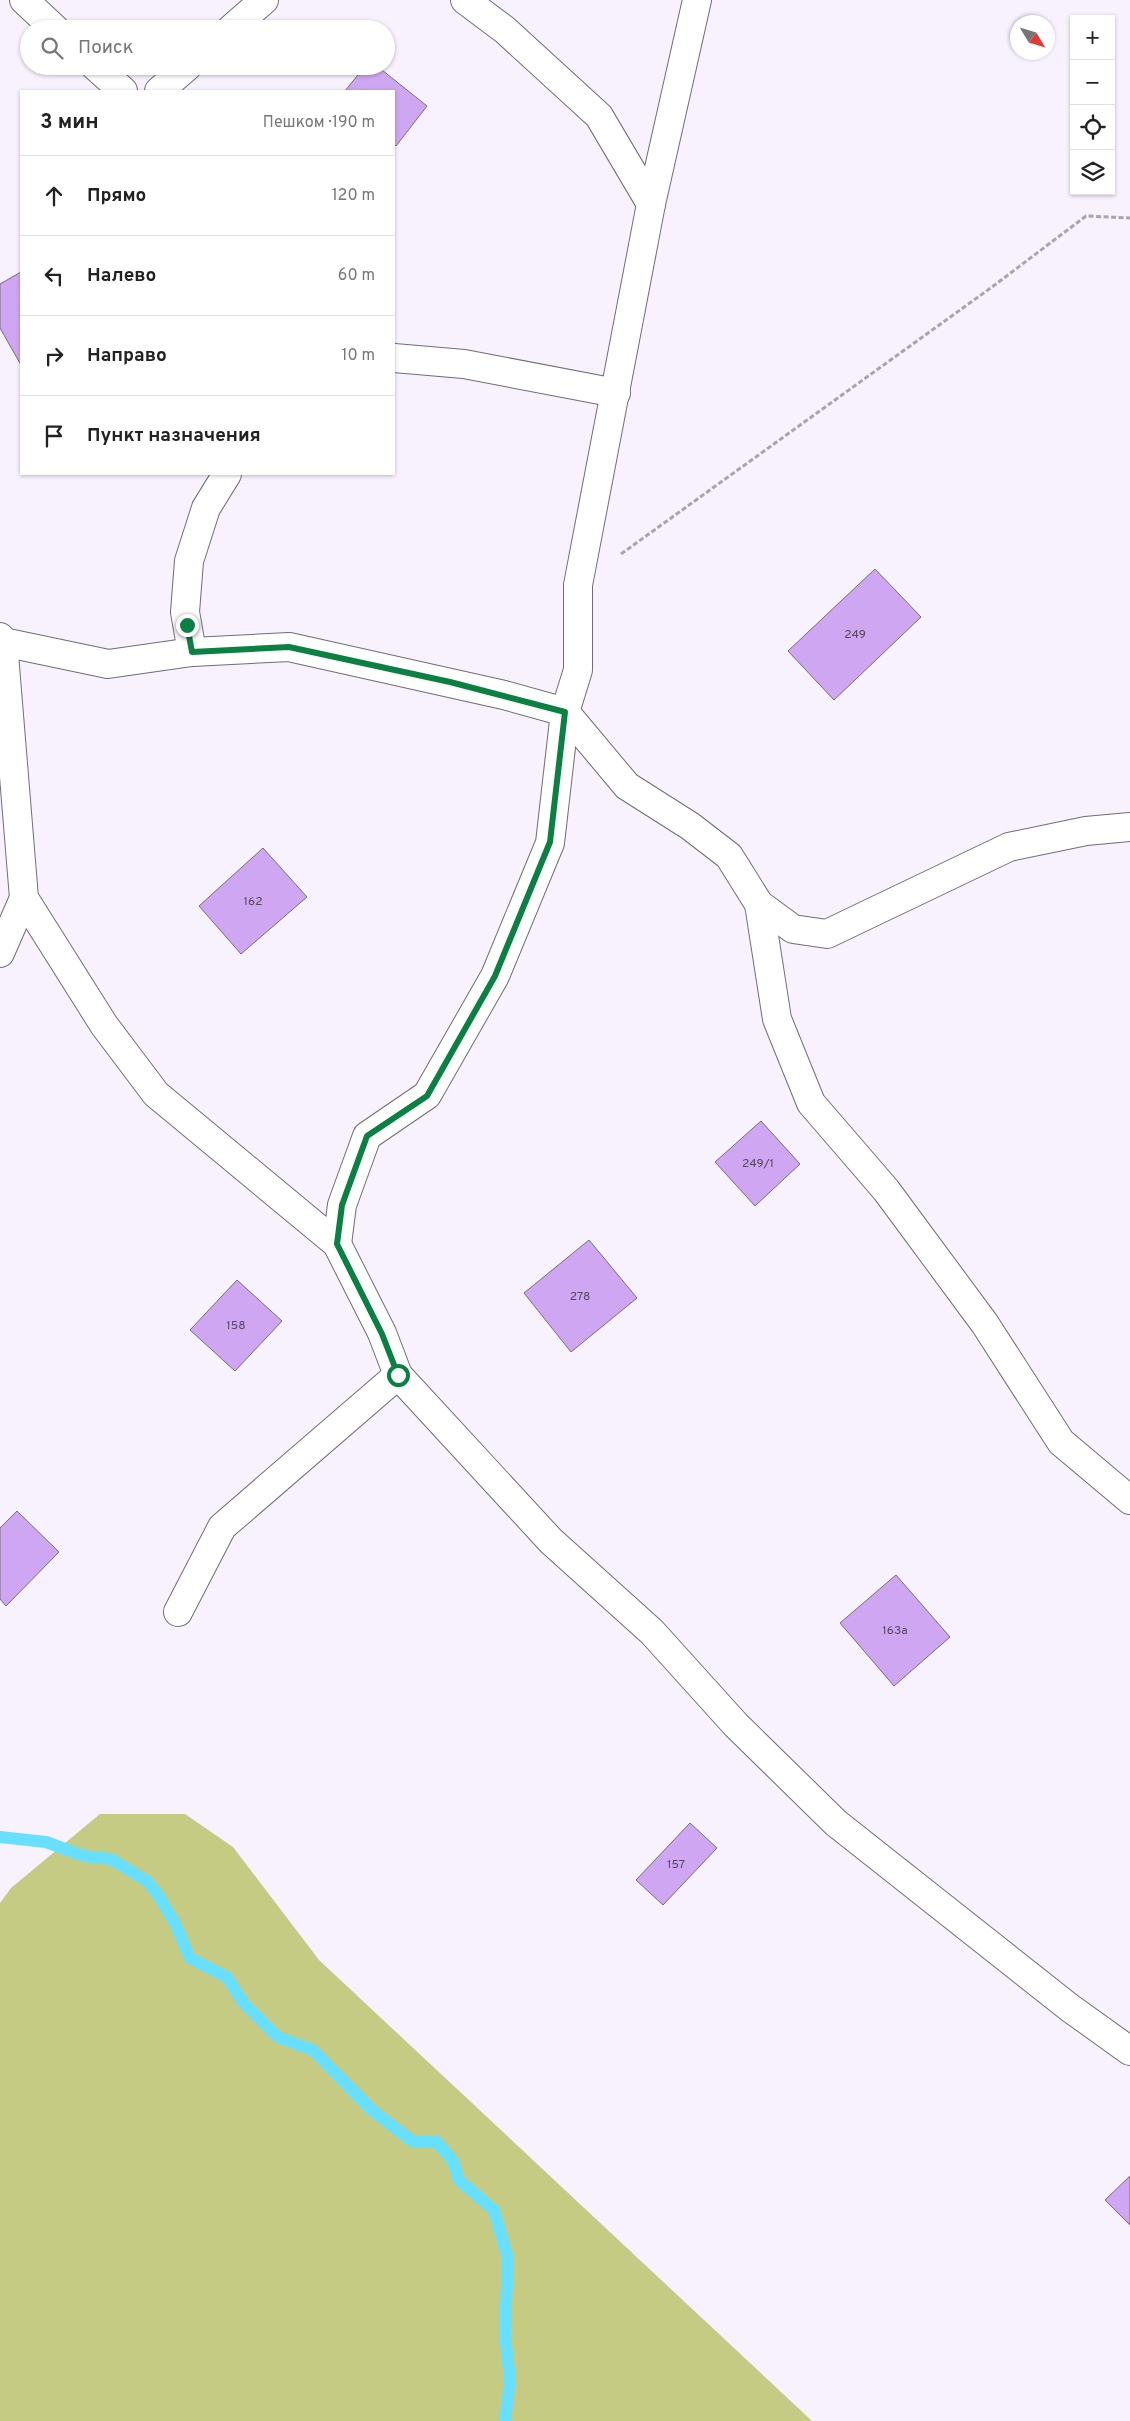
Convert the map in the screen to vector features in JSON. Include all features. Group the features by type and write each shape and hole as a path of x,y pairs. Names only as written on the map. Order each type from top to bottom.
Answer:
{"street":[{"path":"24,0 45,20"},
{"path":"241,20 264,0"},
{"path":"465,0 505,30 599,116 651,204"},
{"path":"337,1244 342,1205 367,1136 427,1096 495,976 550,842 565,712 578,670 578,585 651,204 697,0"},
{"path":"105,75 121,90"},
{"path":"160,90 178,75"},
{"path":"395,358 464,364 616,393"},
{"path":"192,652 185,612 190,560 206,508 226,475"},
{"path":"1130,827 1086,831 1009,847 827,934 793,929 759,904 729,856 690,826 627,786 565,712 450,682 289,647 192,652 108,664 2,640 24,898 104,1025 156,1094 337,1244 382,1334 398,1375 551,1541 652,1632 736,1725 836,1823 1070,2008 1130,2051"},
{"path":"0,953 24,898"},
{"path":"759,904 777,1019 811,1103 886,1190 927,1245 985,1324 1061,1442 1130,1500"},
{"path":"178,1612 222,1527 398,1375"}],"path":[{"path":"578,585 1086,216 1130,218"}],"green space":[{"path":"100,1814 185,1814 233,1847 319,1960 812,2421 0,2421 0,1903 11,1888"}],"building":[{"path":"358,75 388,75 427,106 396,146 395,90 346,90"},
{"path":"20,273 20,363 0,328 0,284"},
{"path":"875,569 921,617 834,700 788,651"},
{"path":"263,848 307,897 241,954 199,906"},
{"path":"761,1121 800,1164 755,1206 715,1162"},
{"path":"589,1240 637,1298 571,1352 524,1293"},
{"path":"237,1280 282,1321 235,1371 190,1330"},
{"path":"17,1511 59,1552 6,1606 0,1599 0,1528"},
{"path":"896,1575 950,1637 894,1686 840,1623"},
{"path":"690,1823 717,1848 663,1905 636,1880"},
{"path":"1130,2176 1130,2225 1105,2200"}],"waterway":[{"path":"0,1837 46,1842 84,1856 111,1859 147,1881 159,1896 175,1923 190,1958 227,1977 243,2002 278,2037 313,2050 372,2110 412,2141 436,2141 453,2161 459,2180 494,2210 508,2258 505,2333 510,2380 505,2421"}],"route":[{"path":"187,625 192,652 289,647 450,682 565,712 550,842 495,976 427,1096 367,1136 342,1205 337,1244 382,1334 398,1375"}]}
